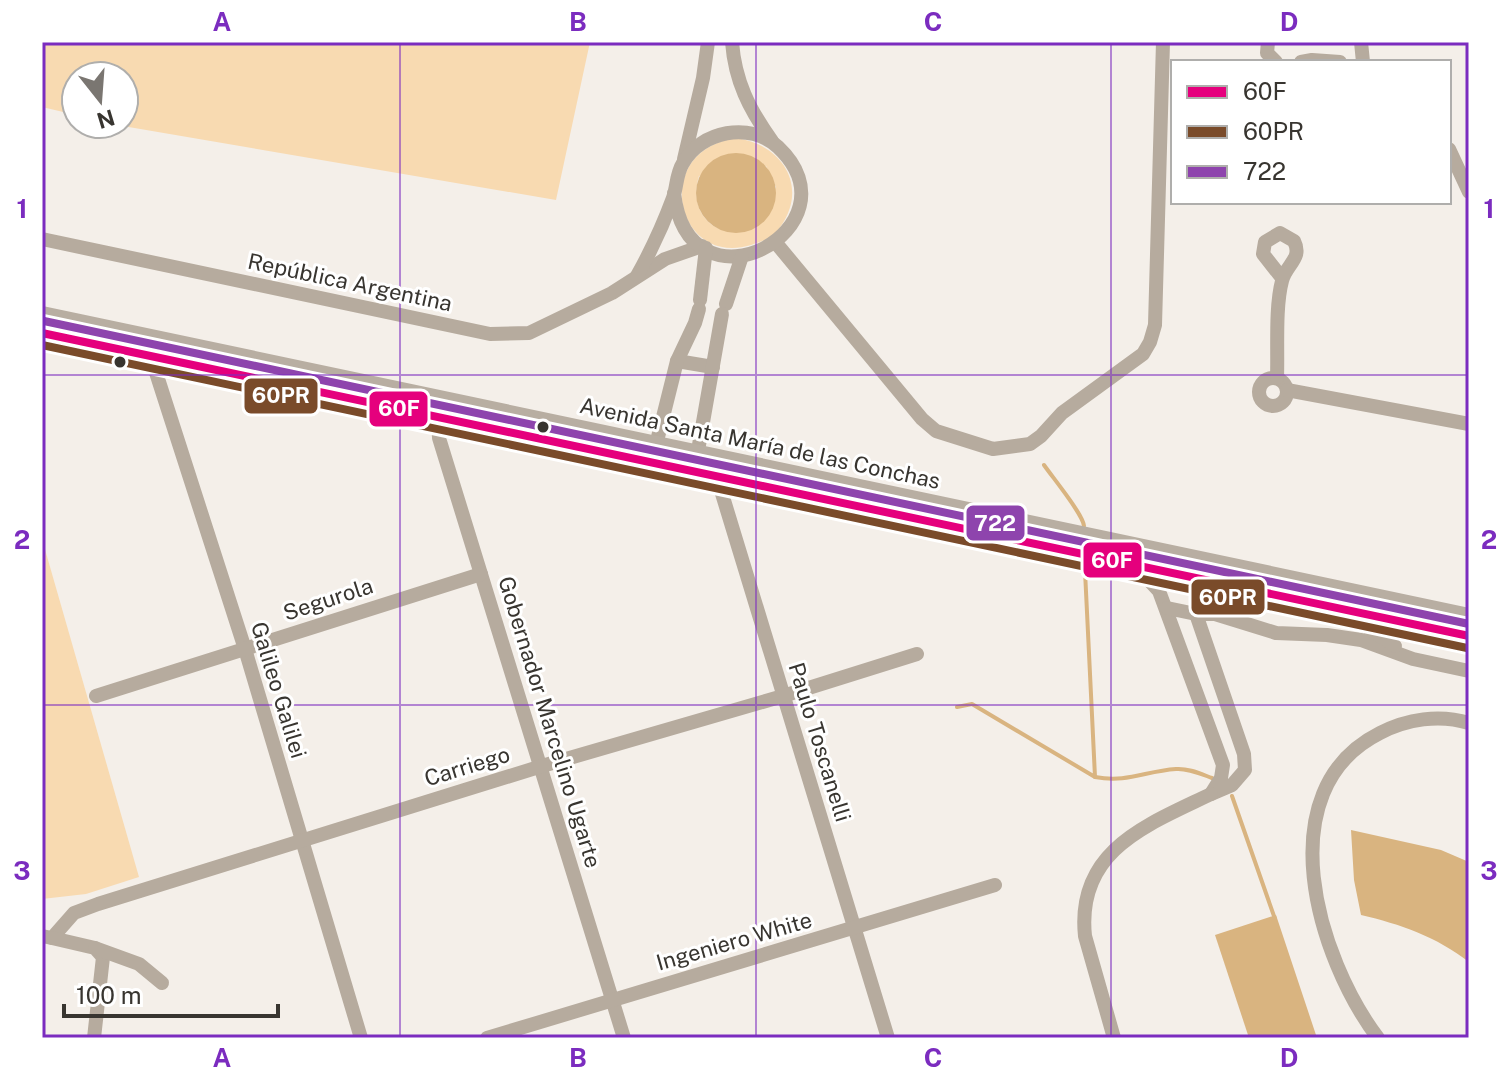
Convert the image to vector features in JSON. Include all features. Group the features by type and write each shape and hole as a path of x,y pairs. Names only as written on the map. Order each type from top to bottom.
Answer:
{"main road":[{"name":"Avenida Santa María de las Conchas","path":"42,315 654,453 1467,622"},
{"name":"Avenida Santa María de las Conchas","path":"42,333 438,418 654,453"},
{"name":"Avenida Santa María de las Conchas","path":"717,466 1205,580 1335,606 1467,622"}],"street":[{"path":"708,42 703,78 674,193 682,223 704,247 730,256 742,256 760,252 776,243 789,229 797,212 800,193 797,175 788,158 745,101 736,73 732,42"},
{"path":"776,243 922,419 936,431 993,449 1030,444 1062,413 1143,354 1150,342 1155,325 1163,42"},
{"path":"1268,42 1267,53 1274,60"},
{"path":"683,163 694,149 708,139 725,133 742,132 775,144"},
{"path":"1451,153 1469,192"},
{"name":"República Argentina","path":"637,276 653,249 674,193"},
{"name":"República Argentina","path":"42,239 490,334 529,333 612,293 665,259 704,247"},
{"path":"654,453 677,361 698,311 704,247"},
{"path":"696,462 719,329 742,256"},
{"path":"1282,278 1277,378 1287,390 1469,424"},
{"path":"698,311 719,329"},
{"name":"Galileo Galilei","path":"151,357 245,649 361,1038"},
{"path":"677,361 713,367"},
{"path":"1277,378 1264,380 1259,386 1261,401 1276,406 1283,402 1287,390"},
{"name":"Gobernador Marcelino Ugarte","path":"438,418 439,438 624,1038"},
{"name":"Paulo Toscanelli","path":"717,466 783,696 888,1038"},
{"path":"1123,562 1146,577 1159,591 1167,608 1223,765 1221,778 1211,794"},
{"name":"Segurola","path":"96,696 481,574"},
{"path":"1114,1038 1085,936 1083,920 1087,888 1099,865 1136,831 1232,785 1245,770 1244,754 1196,614 1196,598 1205,580"},
{"path":"1335,606 1413,659"},
{"path":"1167,608 1215,614 1276,633 1361,640 1413,659 1469,671"},
{"name":"Carriego","path":"47,937 74,913 98,904 917,654"},
{"path":"1378,1038 1348,988 1322,919 1312,855 1318,804 1332,775 1372,736 1427,718 1445,717 1469,723"},
{"name":"Ingeniero White","path":"487,1038 995,885"},
{"path":"47,937 95,948 139,964 162,983"},
{"path":"94,1038 104,966 103,957 95,948"}],"shaded area":[{"path":"42,42 590,42 556,200 140,129 140,60 60,60 60,111 42,107"},
{"path":"736,138 752,142 766,149 786,169 792,196 789,211 772,236 751,245 725,248 705,240 690,225 683,205 683,184 691,163 709,147","holes":["766,166 776,187 758,226 744,231 719,229 702,215 698,204 699,176"]},
{"path":"736,153 751,156 764,165 773,178 776,193 773,208 764,221 751,230 736,233 721,230 708,221 699,208 696,193 699,178 708,165 721,156"},
{"path":"42,539 139,877 86,894 42,899"},
{"path":"1351,830 1441,850 1469,862 1469,962 1418,932 1361,915 1354,880"},
{"path":"1276,915 1317,1038 1249,1038 1215,935"}],"waterway":[{"path":"1044,465 1084,526"},
{"path":"957,707 972,704 1095,777 1085,571"},
{"path":"1095,777 1117,779 1181,769 1212,778"},
{"path":"1232,796 1275,919"}],"transit line":[{"name":"722","path":"44,321 1469,624"},
{"name":"60F","path":"42,333 1469,636"},
{"name":"60PR","path":"42,345 1467,648"}]}
